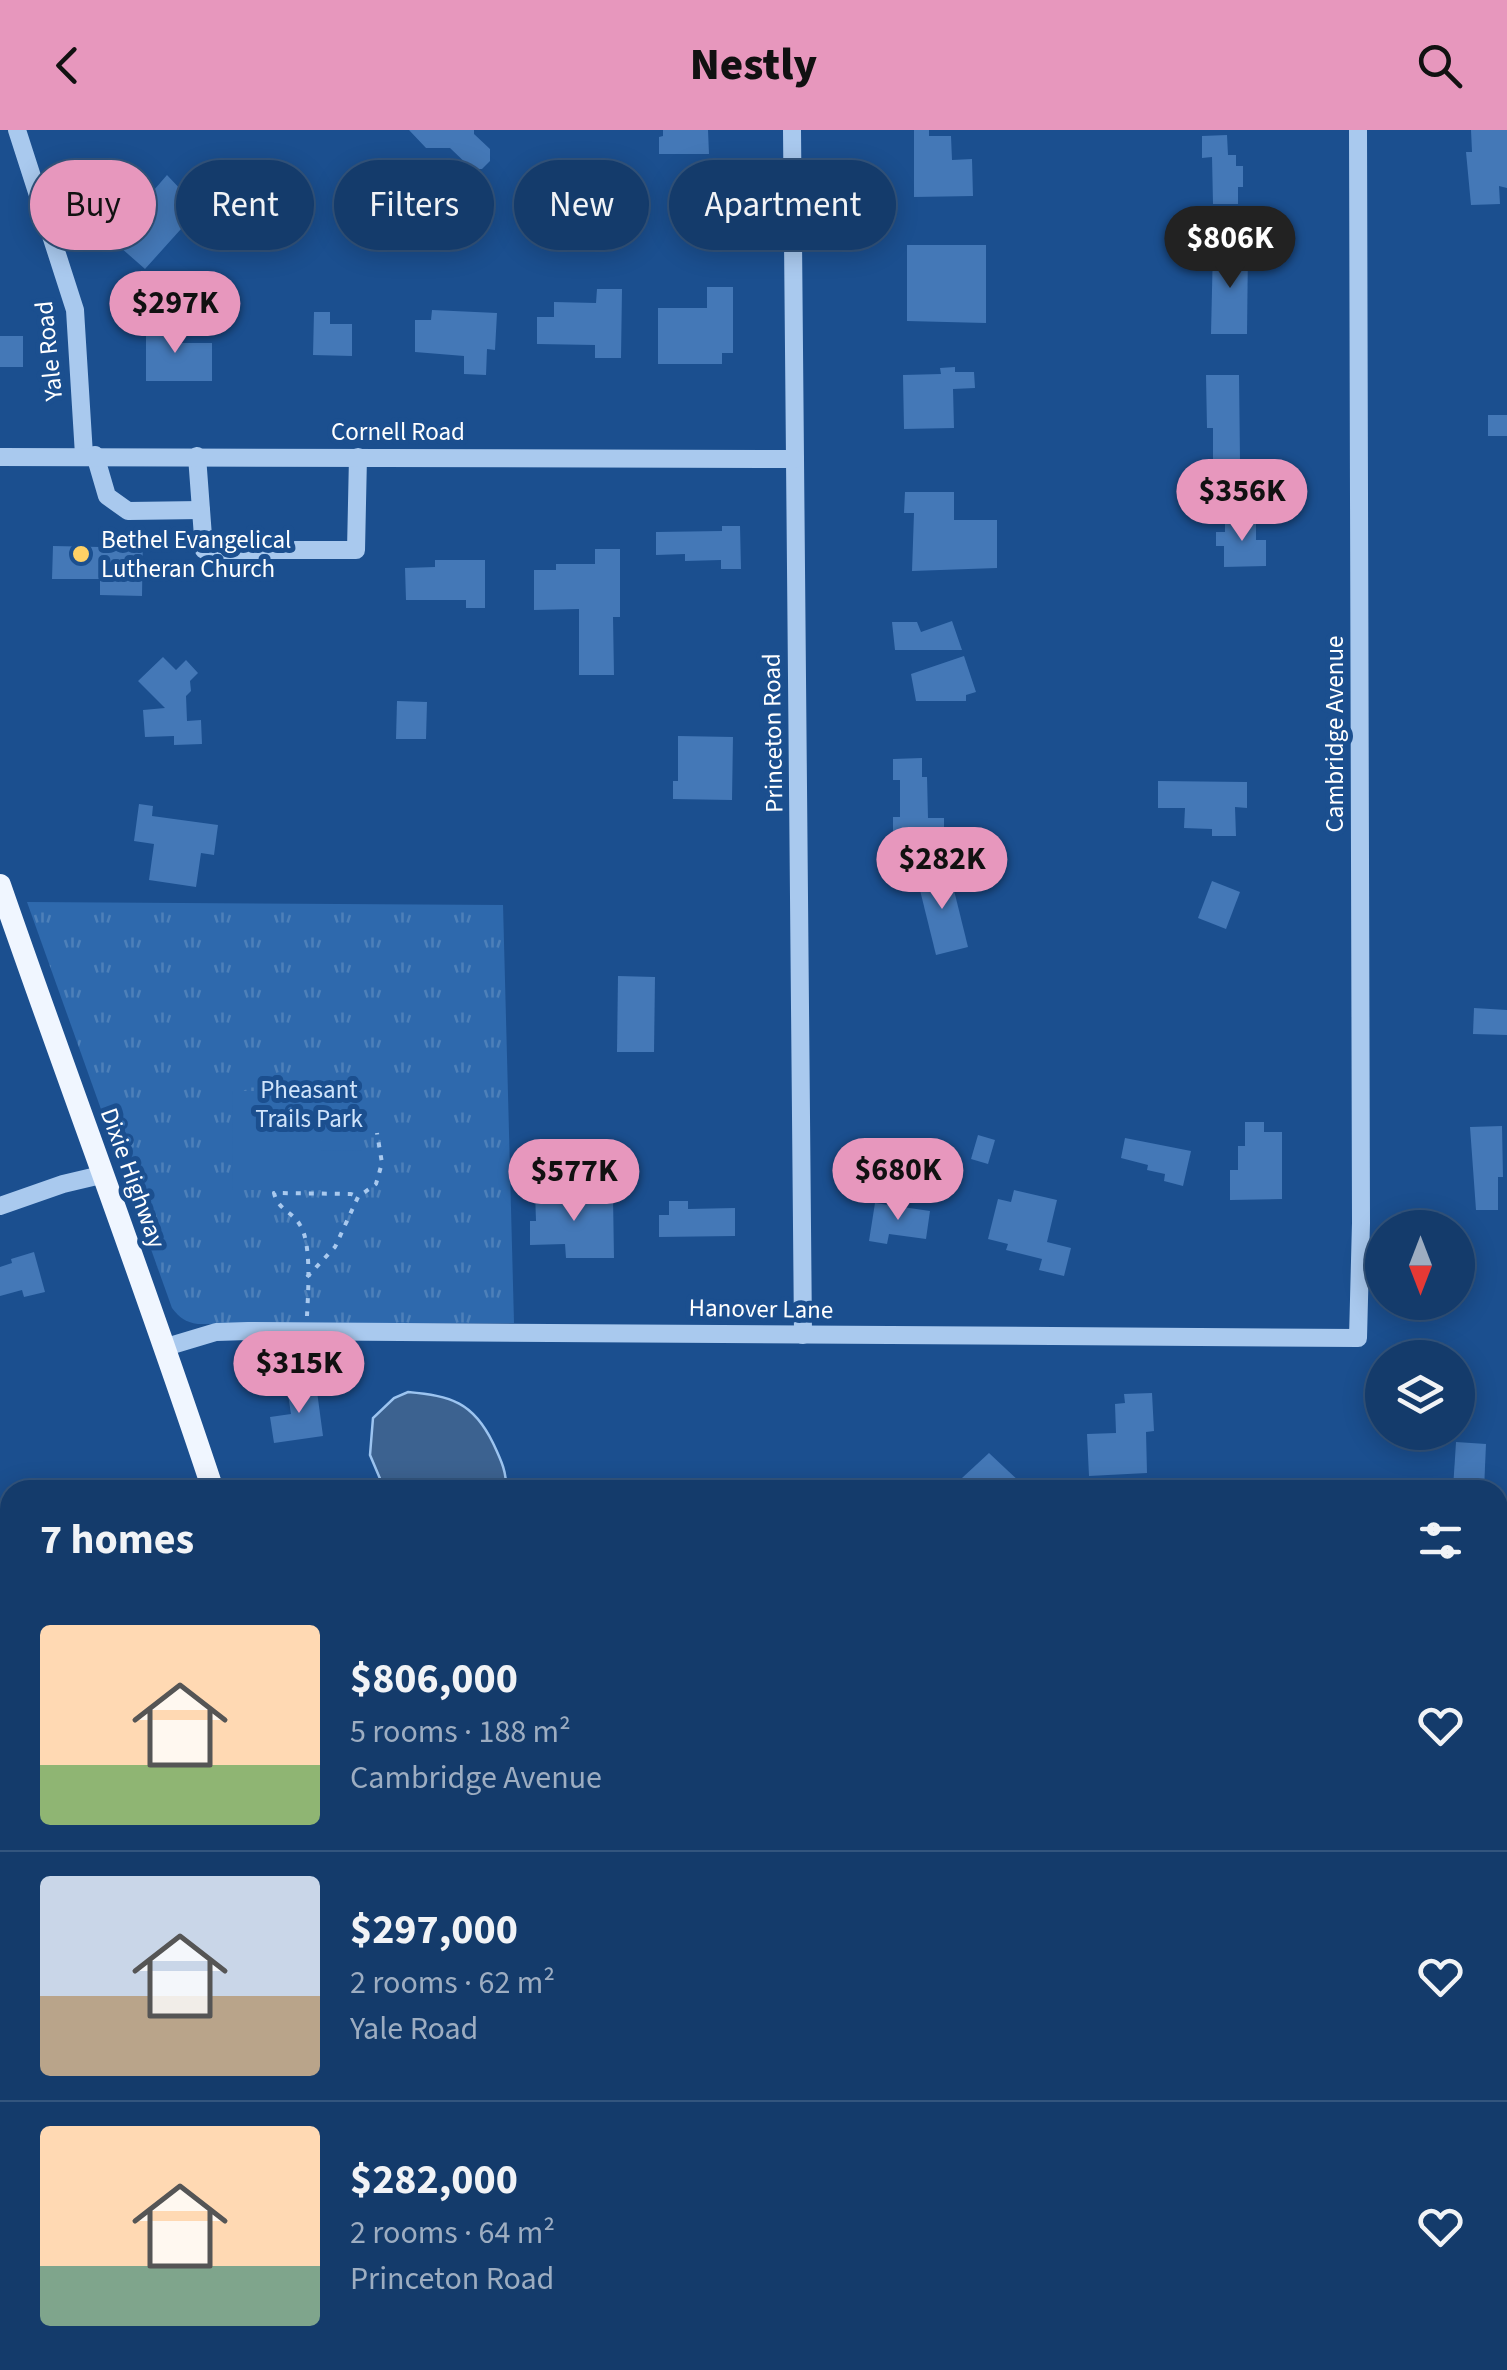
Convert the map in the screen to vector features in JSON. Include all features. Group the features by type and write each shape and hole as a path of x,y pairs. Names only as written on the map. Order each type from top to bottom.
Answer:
{"main road":[{"name":"Dixie Highway","path":"0,884 210,1480"}],"street":[{"name":"Yale Road","path":"16,130 75,310 90,455 107,496 128,511 201,510"},
{"name":"Princeton Road","path":"792,130 803,1335"},
{"name":"Cambridge Avenue","path":"1358,130 1362,1206 1358,1338"},
{"path":"198,456 204,550 356,550 358,456"},
{"name":"Cornell Road","path":"0,457 795,459"},
{"path":"0,1206 101,1175"},
{"name":"Hanover Lane","path":"166,1347 216,1332 307,1331 1358,1338"}],"path":[{"path":"308,1276 335,1247 358,1197 371,1190 381,1171 377,1133"},
{"path":"307,1331 308,1276 301,1226 276,1203 274,1193 358,1197"}],"green space":[{"name":"Pheasant Trails Park","path":"27,902 503,905 514,1323 198,1324 180,1317 172,1308"},
{"path":"232,1091 321,1091 321,1150 363,1151 363,1190 233,1190"}],"shaded area":[{"path":"408,1392 437,1396 469,1410 485,1429 506,1480 381,1480 370,1455 373,1418 394,1398"}],"building":[{"path":"409,130 474,130 490,149 490,160 463,160 450,148 426,148"},
{"path":"663,130 708,130 709,154 659,154"},
{"path":"914,130 929,130 929,136 951,136 952,160 972,159 973,196 914,197"},
{"path":"1471,130 1507,130 1507,188 1499,186 1500,204 1471,205 1466,152 1472,152"},
{"path":"1227,135 1228,155 1236,155 1236,166 1243,166 1243,187 1238,187 1238,204 1213,204 1212,157 1202,158 1202,136"},
{"path":"167,175 176,185 176,235 145,269 123,250 156,250 156,188"},
{"path":"907,245 986,245 986,323 907,321"},
{"path":"1213,247 1248,248 1247,334 1211,334"},
{"path":"707,287 733,287 733,353 722,353 722,364 658,364 658,308 707,308"},
{"path":"597,289 622,289 621,358 595,358 595,345 537,344 537,317 554,317 554,302 596,303"},
{"path":"432,310 497,313 495,350 487,349 486,375 464,374 464,356 415,352 415,320 431,320"},
{"path":"314,312 330,312 330,324 352,324 352,356 313,355"},
{"path":"146,319 170,319 170,343 212,343 212,381 146,381"},
{"path":"0,336 23,336 23,367 0,367"},
{"path":"955,367 955,372 974,372 975,388 953,389 954,428 904,429 903,375 941,374 940,368"},
{"path":"1206,375 1239,375 1240,460 1213,460 1213,428 1207,428"},
{"path":"1488,415 1507,415 1507,436 1488,436"},
{"path":"905,492 954,492 954,520 997,520 997,568 912,571 914,513 904,513"},
{"path":"1225,519 1256,519 1256,540 1266,540 1266,566 1224,567 1224,546 1216,546 1216,532 1225,532"},
{"path":"722,526 740,526 741,569 721,569 721,560 685,561 685,554 656,555 656,532 722,531"},
{"path":"100,531 143,531 142,596 100,595 100,579 52,579 53,546 100,547"},
{"path":"595,549 620,549 620,617 613,617 614,675 579,675 579,609 534,610 534,570 556,570 556,564 595,564"},
{"path":"435,560 485,560 485,608 466,608 466,600 406,600 405,568 435,567"},
{"path":"952,621 962,650 895,650 892,622 917,622 921,632"},
{"path":"964,656 976,692 966,695 966,701 916,701 911,674"},
{"path":"163,657 176,670 186,660 198,673 190,681 191,691 186,696 187,721 201,720 202,744 174,745 174,736 145,737 143,710 165,708 138,681"},
{"path":"397,701 427,702 426,739 396,739"},
{"path":"678,736 733,737 732,800 673,799 673,781 678,781"},
{"path":"922,758 922,777 927,777 928,818 944,818 944,838 893,839 893,817 900,817 900,780 893,780 893,759"},
{"path":"1158,781 1247,782 1247,808 1235,807 1236,836 1212,836 1212,829 1184,828 1185,808 1158,808"},
{"path":"139,804 153,806 152,816 218,825 214,855 201,853 196,887 149,880 154,844 134,841"},
{"path":"949,870 968,947 936,955 917,878"},
{"path":"1212,881 1240,892 1226,929 1198,918"},
{"path":"618,976 655,977 654,1052 617,1052"},
{"path":"1474,1008 1507,1010 1507,1035 1473,1034"},
{"path":"1245,1122 1264,1122 1264,1132 1282,1132 1282,1199 1230,1200 1230,1170 1238,1170 1238,1146 1245,1146"},
{"path":"1502,1126 1503,1177 1498,1177 1498,1210 1476,1210 1470,1127"},
{"path":"978,1135 995,1140 988,1164 971,1159"},
{"path":"1125,1138 1191,1151 1183,1186 1164,1181 1165,1174 1147,1170 1148,1165 1121,1158"},
{"path":"1014,1190 1057,1200 1047,1242 1071,1248 1064,1276 1039,1270 1042,1259 1006,1250 1008,1244 988,1239 998,1199 1011,1202"},
{"path":"535,1191 566,1191 566,1197 613,1197 614,1258 566,1258 565,1244 530,1245 530,1221 536,1221"},
{"path":"669,1201 688,1201 688,1209 735,1208 735,1236 659,1237 659,1215 669,1215"},
{"path":"875,1203 930,1211 926,1239 889,1234 887,1244 869,1241"},
{"path":"34,1252 45,1292 24,1297 22,1290 0,1296 0,1267"},
{"path":"316,1384 323,1436 274,1443 270,1417 291,1414 287,1388"},
{"path":"1152,1393 1154,1431 1146,1432 1147,1473 1089,1476 1087,1434 1116,1433 1115,1404 1125,1403 1124,1394"},
{"path":"1475,1443 1486,1444 1484,1480 1454,1480 1455,1450 1475,1450"},
{"path":"989,1453 1018,1480 960,1480"}],"place":[{"name":"Bethel Evangelical Lutheran Church","path":"81,554"}]}
